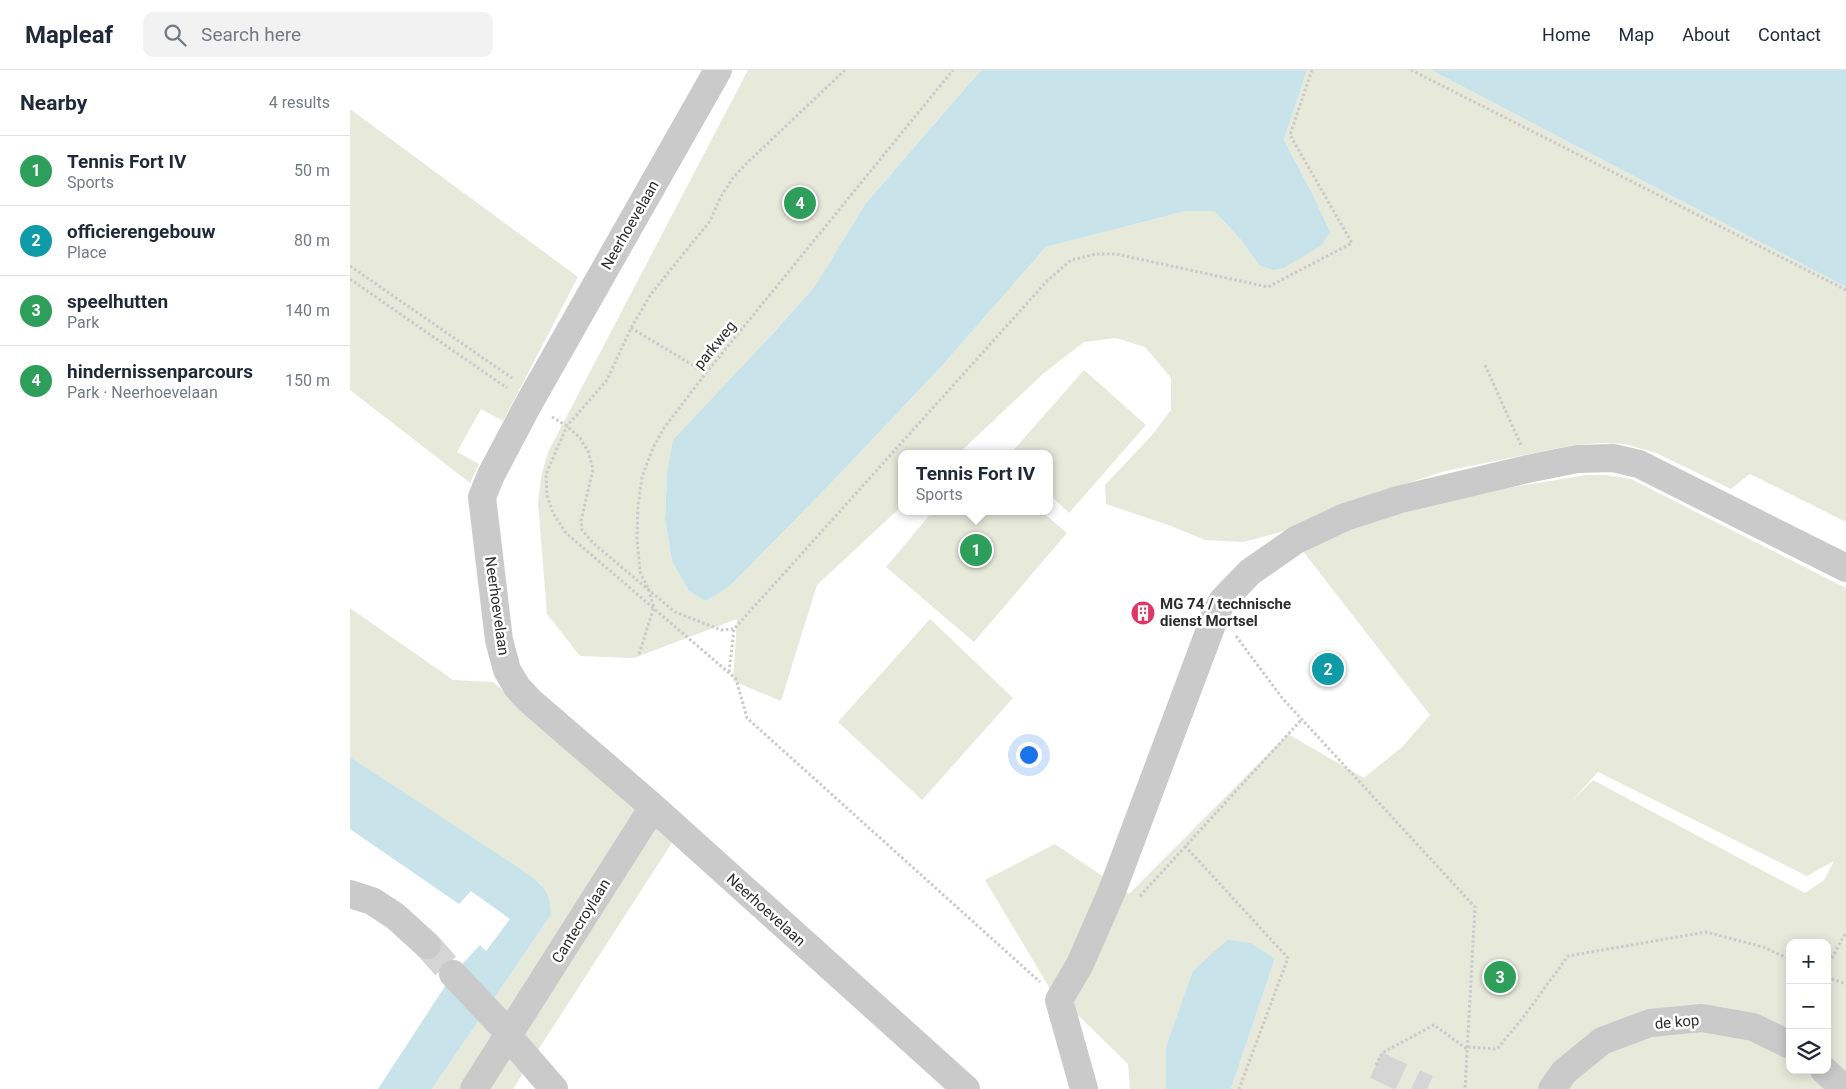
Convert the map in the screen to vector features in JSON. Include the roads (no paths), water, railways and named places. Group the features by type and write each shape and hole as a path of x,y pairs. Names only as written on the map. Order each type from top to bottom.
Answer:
{"street":[{"name":"Neerhoevelaan","path":"718,70 532,398 491,475 482,497 499,640 507,670 517,687 530,701 652,807 966,1089"},
{"path":"1084,1089 1059,1000 1080,964 1112,891 1217,611 1223,600 1250,572 1296,540 1337,521 1401,499 1577,459 1613,458 1639,464 1846,568"},
{"name":"Cantecroylaan","path":"474,1089 506,1032 652,807"},
{"path":"350,894 372,901 395,916 427,945"},
{"path":"453,974 506,1032 554,1089"},
{"name":"de kop","path":"1552,1089 1564,1072 1602,1041 1650,1023 1702,1018 1753,1027 1786,1042"},
{"path":"1828,1074 1842,1089"}],"water":[{"path":"981,70 1307,70 1284,140 1330,231 1322,245 1284,268 1273,270 1259,265 1241,240 1214,211 1186,211 1046,247 940,368 834,480 729,587 706,601 689,591 672,561 665,520 667,474 673,440 815,286 865,204"},
{"path":"1431,70 1846,70 1846,287"},
{"path":"350,757 526,873 538,882 549,898 551,915 432,1089 378,1089 453,974 480,945 486,951 510,919 471,891 459,904 350,829"},
{"path":"1227,940 1251,943 1275,959 1231,1089 1166,1089 1166,1047 1193,971"}],"tunnel":[{"path":"427,945 453,974"},
{"path":"1376,1065 1427,1089"}],"place":[{"name":"hindernissenparcours","path":"800,203"},
{"name":"Tennis Fort IV","path":"976,550"},
{"name":"MG 74 / technische dienst Mortsel","path":"1143,613"},
{"name":"officierengebouw","path":"1328,669"},
{"name":"speelhutten","path":"1500,977"}]}
